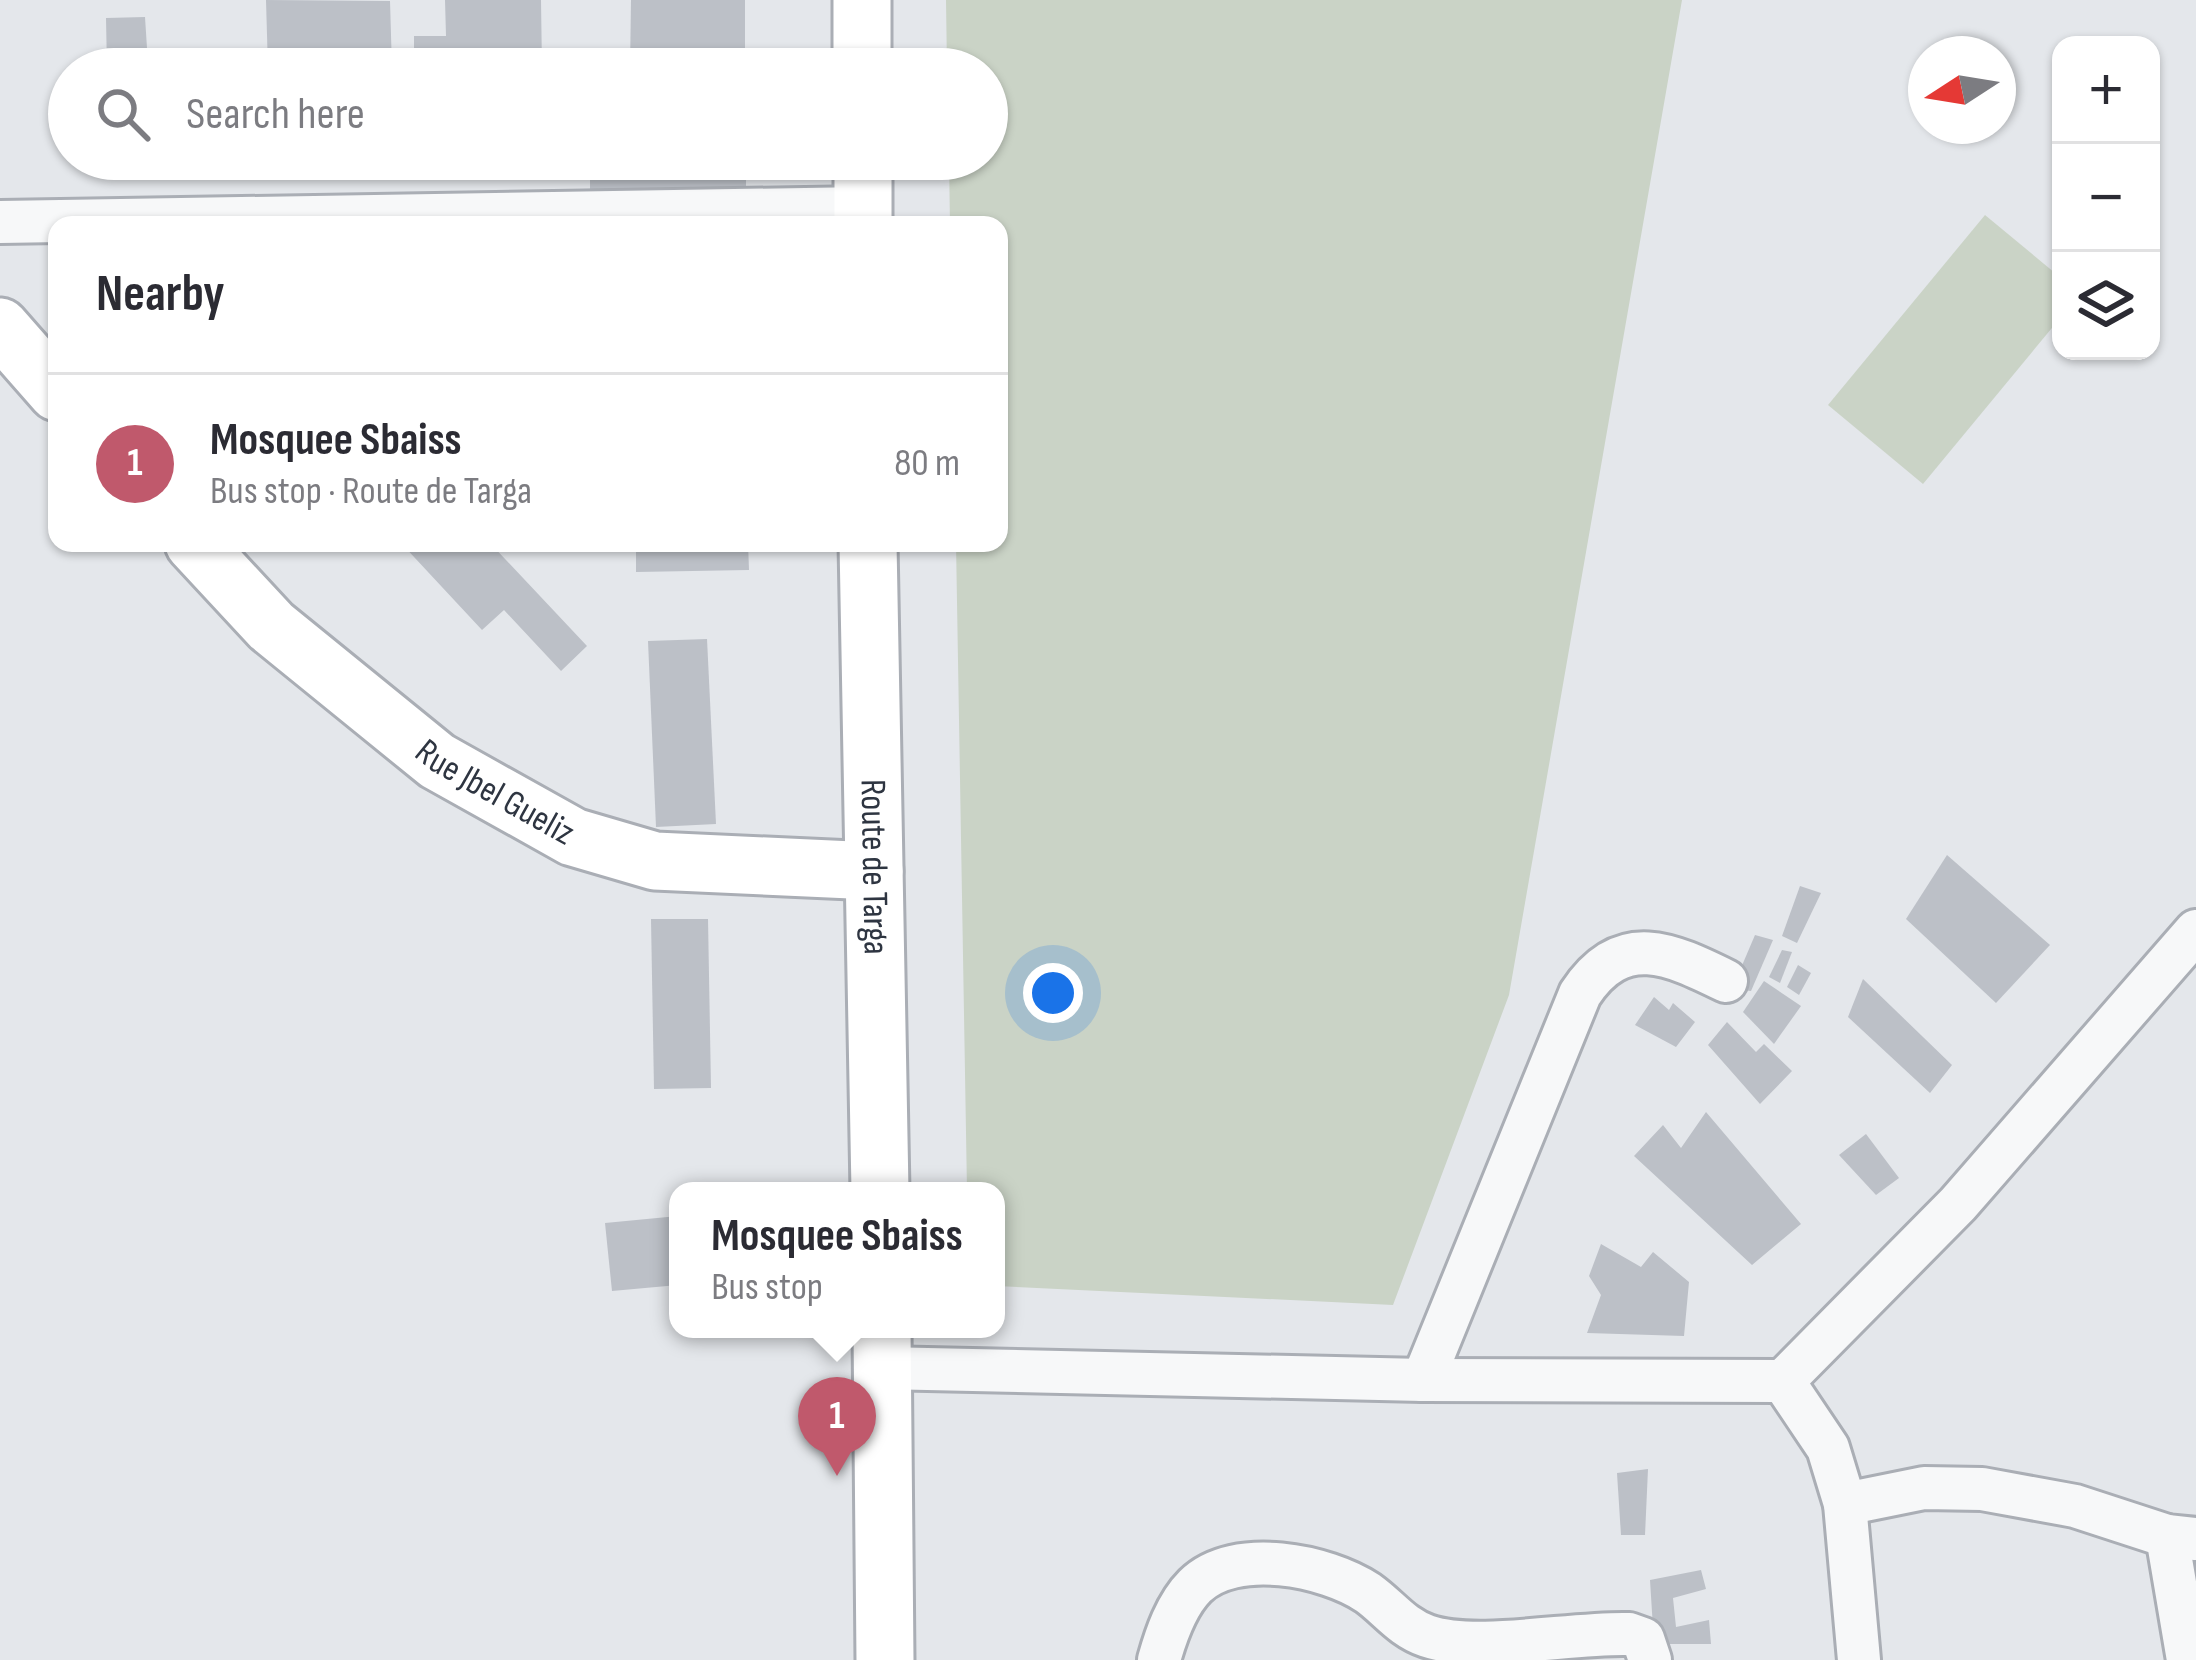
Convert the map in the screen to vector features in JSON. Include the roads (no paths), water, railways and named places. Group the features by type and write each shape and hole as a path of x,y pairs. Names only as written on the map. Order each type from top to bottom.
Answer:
{"main road":[{"path":"862,0 862,48"},
{"path":"0,328 48,382"},
{"name":"Rue Jbel Gueliz","path":"202,552 271,626 437,761 574,837 655,861 874,871"},
{"name":"Route de Targa","path":"868,552 880,1182"},
{"path":"882,1348 885,1660"}],"street":[{"path":"207,216 863,197"},
{"path":"0,222 48,221"},
{"path":"882,1348 1424,1380 1783,1381 1958,1204 2196,931"},
{"path":"1424,1380 1590,979 1607,964 1658,951 1726,981"},
{"path":"1783,1381 1828,1448 1845,1504 1859,1660"},
{"path":"1845,1504 1924,1488 1982,1489 2075,1506 2181,1538 2188,1660"},
{"path":"1160,1660 1168,1629 1195,1586 1223,1569 1272,1561 1368,1593 1395,1620 1429,1637 1483,1641 1629,1634 1643,1639 1650,1660"}],"place":[{"name":"Mosquee Sbaiss","path":"837,1476"}]}
